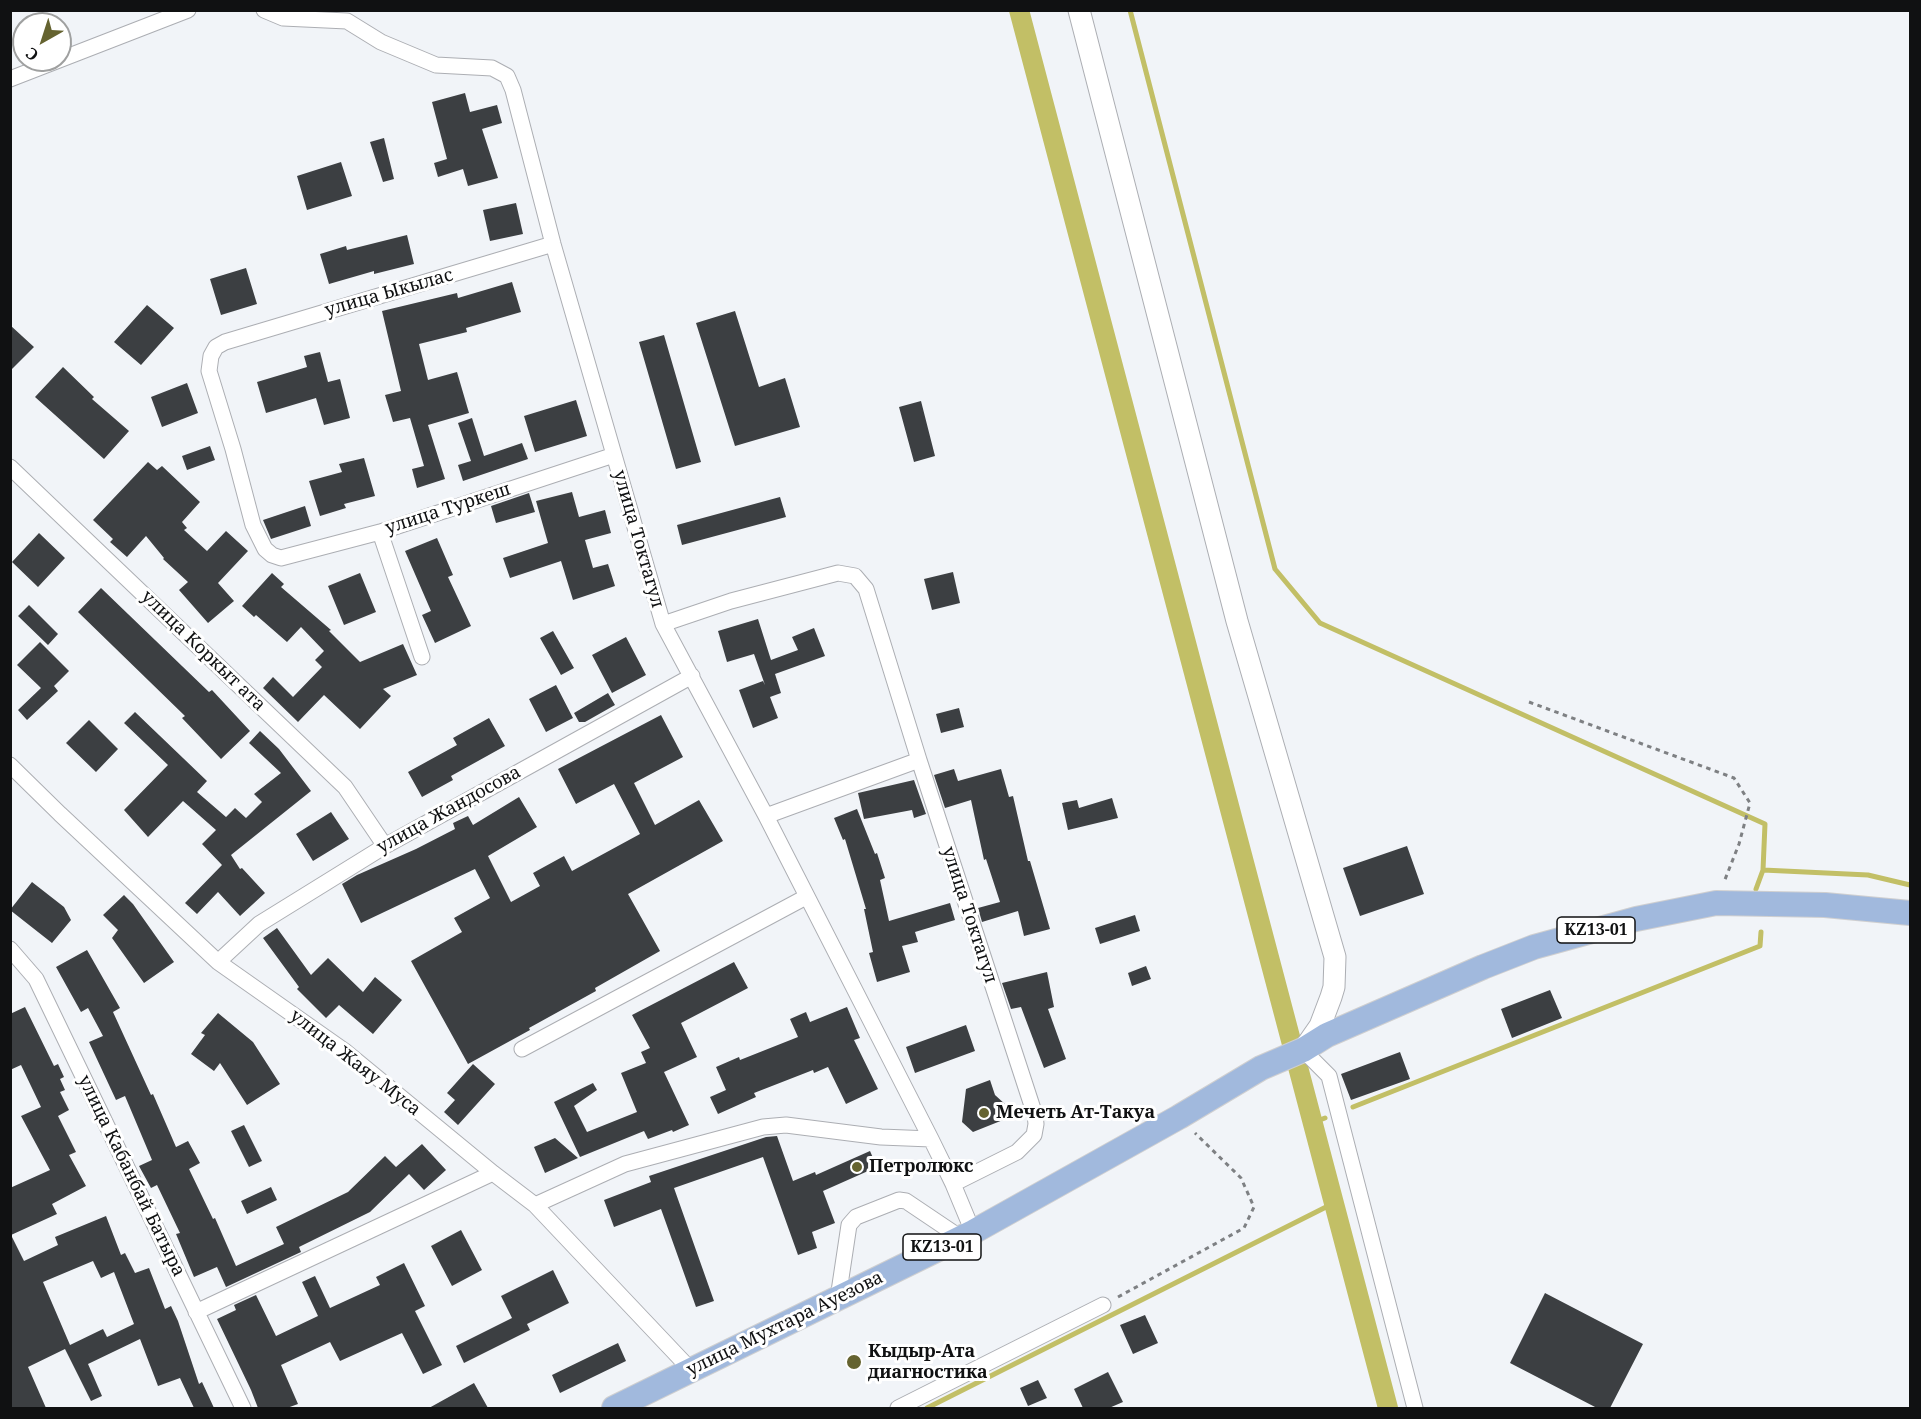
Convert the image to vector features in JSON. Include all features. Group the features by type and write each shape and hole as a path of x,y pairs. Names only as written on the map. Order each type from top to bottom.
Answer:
{"main road":[{"path":"1079,10 1237,621 1335,957 1334,987 1331,997 1320,1026 1303,1050"},
{"name":"KZ13-01","path":"1303,1050 1327,1035 1483,967 1534,947 1636,919 1716,903 1835,905 1911,913"},
{"name":"улица Мухтара Ауезова","path":"614,1408 967,1235 1179,1117 1261,1068 1303,1050"}],"street":[{"path":"10,79 188,10"},
{"name":"улица Токтагул","path":"264,10 283,18 348,21 381,42 436,65 492,68 507,76 513,90 554,244 663,624 766,816 931,1139 953,1184 967,1235"},
{"name":"улица Ыкылас","path":"281,558 272,555 266,549 254,525 208,371 211,356 216,347 225,342 554,244"},
{"name":"улица Туркеш","path":"281,558 380,532 614,455"},
{"name":"улица Коркыт ата","path":"10,467 345,787 385,846"},
{"path":"380,532 422,657"},
{"path":"663,624 731,601 838,573 855,576 866,589 919,760 766,816"},
{"name":"улица Жандосова","path":"218,962 259,924 385,846 692,675"},
{"name":"улица Токтагул","path":"919,760 1035,1115 1036,1125 1034,1135 1017,1152 953,1184"},
{"name":"улица Жаяу Муса","path":"10,765 218,962 346,1052 535,1205 691,1370"},
{"path":"522,1049 806,897"},
{"name":"улица Кабанбай Батыра","path":"10,949 36,979 243,1408"},
{"path":"1303,1050 1329,1076 1415,1408"},
{"path":"535,1205 625,1164 763,1126 786,1125 881,1137 931,1139"},
{"path":"196,1312 493,1173"},
{"path":"838,1298 849,1225 856,1217 899,1200 906,1201 967,1235"},
{"path":"898,1408 1103,1305"}],"path":[{"path":"1529,702 1734,778 1750,803 1739,844 1716,903"},
{"path":"1103,1305 1244,1228 1254,1207 1240,1178 1179,1117"}],"building":[{"path":"465,93 470,112 497,105 502,123 482,129 498,178 468,186 463,169 438,177 434,163 447,159 432,102"},
{"path":"384,138 394,179 383,182 370,142"},
{"path":"341,162 352,196 307,210 297,176"},
{"path":"516,203 523,234 490,241 483,210"},
{"path":"407,235 414,264 374,274 374,271 329,284 320,254 346,246 347,250"},
{"path":"246,268 257,304 221,315 210,279"},
{"path":"512,282 521,312 466,328 467,332 419,344 428,380 457,372 469,413 428,425 445,479 417,488 412,469 424,466 410,418 393,422 385,395 401,391 382,311 457,293 458,298"},
{"path":"147,305 174,328 141,365 114,342"},
{"path":"735,311 759,387 785,378 800,427 735,446 696,323"},
{"path":"10,325 34,347 10,371"},
{"path":"664,335 701,462 676,469 639,342"},
{"path":"320,352 328,382 340,379 350,418 324,425 316,398 266,413 257,382 307,367 304,356"},
{"path":"63,367 94,397 92,399 129,431 104,459 35,397"},
{"path":"187,383 198,413 162,427 151,397"},
{"path":"576,400 587,436 535,452 524,416"},
{"path":"921,401 935,456 914,462 899,407"},
{"path":"472,418 484,456 522,443 528,459 463,481 458,465 471,461 458,423"},
{"path":"210,446 215,460 187,470 182,456"},
{"path":"364,458 375,496 344,504 346,508 320,516 309,481 342,472 339,464"},
{"path":"148,462 157,470 162,466 200,502 182,522 187,528 184,530 207,551 226,531 248,551 218,583 234,601 208,623 179,590 188,582 163,559 146,536 127,557 110,542 113,539 93,520"},
{"path":"572,492 579,517 605,510 611,533 585,540 593,568 608,564 615,586 573,600 561,561 510,578 503,558 548,543 536,501"},
{"path":"529,493 535,512 496,523 491,506"},
{"path":"780,497 786,517 682,545 677,525"},
{"path":"305,506 311,526 271,539 263,520"},
{"path":"39,533 65,558 38,587 12,562"},
{"path":"437,538 453,575 448,577 471,626 435,643 422,615 431,611 405,551"},
{"path":"953,572 960,603 932,610 924,579"},
{"path":"272,573 284,584 281,587 331,630 329,631 360,662 403,644 417,675 383,689 391,696 360,729 324,695 298,722 263,688 273,677 293,697 322,667 315,660 324,651 301,627 287,642 242,606"},
{"path":"360,573 376,612 344,625 328,586"},
{"path":"101,588 209,692 212,690 250,731 221,759 182,718 185,716 78,612"},
{"path":"29,605 58,634 48,645 18,616"},
{"path":"758,619 771,660 798,650 792,637 814,628 825,656 775,674 781,693 770,697 778,718 753,728 739,690 763,681 765,685 754,654 727,662 718,631"},
{"path":"553,631 574,668 561,675 540,638"},
{"path":"626,637 646,675 612,693 592,655"},
{"path":"40,642 69,671 54,686 58,691 27,720 18,710 41,688 17,665"},
{"path":"556,685 573,718 546,732 529,699"},
{"path":"608,693 615,705 585,722 579,722 574,713"},
{"path":"959,708 964,727 941,733 936,714"},
{"path":"135,712 207,781 197,792 226,817 235,808 246,818 262,802 254,794 281,773 249,743 260,731 279,749 311,791 231,855 240,869 242,868 265,893 240,916 218,892 197,914 185,903 222,865 202,844 216,830 183,801 148,837 124,810 168,765 124,723"},
{"path":"661,715 683,757 634,783 655,825 699,800 723,841 628,894 660,951 595,988 596,991 529,1028 530,1030 468,1064 411,961 462,932 454,918 490,898 475,869 361,923 342,884 455,829 453,823 468,816 473,825 519,797 537,827 488,856 511,902 540,886 533,873 564,856 572,871 640,834 614,784 576,804 558,769"},
{"path":"489,718 505,746 451,776 453,780 422,797 408,772 457,745 453,738"},
{"path":"89,720 118,749 96,772 66,743"},
{"path":"954,769 958,781 1001,769 1009,797 1013,796 1028,861 1030,861 1050,929 1024,936 1018,911 982,922 978,908 1000,902 986,859 984,860 971,800 945,808 934,775"},
{"path":"914,780 926,814 914,818 912,810 864,819 858,793"},
{"path":"1112,798 1118,818 1068,830 1062,803 1077,800 1079,808"},
{"path":"857,809 875,854 877,853 885,878 880,880 889,921 950,903 955,920 915,932 918,942 902,946 910,972 877,982 869,953 873,952 864,909 866,909 845,839 843,840 834,818"},
{"path":"331,812 349,839 313,861 296,834"},
{"path":"1407,846 1424,894 1360,916 1343,868"},
{"path":"32,882 64,907 71,920 52,943 10,910"},
{"path":"124,895 133,904 174,962 144,983 112,938 118,930 103,915"},
{"path":"1135,915 1140,931 1100,944 1095,928"},
{"path":"277,928 311,975 328,958 363,992 375,977 402,1000 373,1034 339,1005 326,1018 297,989 299,987 263,938"},
{"path":"87,950 120,1008 113,1012 176,1147 188,1141 200,1163 189,1169 213,1219 215,1218 236,1266 284,1244 276,1227 348,1192 385,1156 396,1167 422,1144 446,1170 424,1190 409,1174 370,1212 299,1247 301,1252 226,1287 217,1267 194,1277 176,1234 180,1233 157,1185 151,1188 139,1166 152,1160 125,1096 116,1100 89,1042 103,1036 88,1008 81,1012 56,967"},
{"path":"734,962 748,988 681,1023 697,1057 664,1072 689,1125 648,1139 644,1131 580,1157 554,1102 593,1083 597,1090 574,1106 587,1132 637,1112 621,1073 646,1063 641,1052 650,1048 632,1015"},
{"path":"1146,966 1151,979 1132,986 1128,973"},
{"path":"1047,972 1054,1007 1048,1009 1066,1059 1044,1068 1021,1007 1011,1009 1002,983"},
{"path":"1550,990 1562,1018 1512,1038 1501,1009"},
{"path":"25,1007 54,1066 58,1064 64,1077 60,1079 65,1090 60,1092 69,1110 58,1116 76,1152 69,1155 86,1186 52,1204 57,1214 11,1235 24,1261 58,1245 55,1237 106,1216 121,1255 125,1253 135,1273 149,1268 165,1309 171,1306 199,1384 202,1382 214,1408 194,1408 180,1378 158,1386 140,1339 88,1364 102,1396 91,1401 65,1349 28,1367 46,1408 10,1408 10,1188 50,1170 21,1116 41,1107 21,1065 10,1070 10,1014","holes":["93,1261 101,1278 114,1272 134,1324 107,1337 103,1329 70,1345 43,1282"]},
{"path":"847,1007 860,1038 854,1040 878,1089 846,1104 828,1067 814,1073 813,1070 754,1093 756,1097 718,1114 710,1097 726,1090 716,1067 798,1037 790,1019 806,1012 810,1022"},
{"path":"218,1013 253,1042 280,1084 247,1105 220,1063 214,1071 191,1054 205,1035 201,1033"},
{"path":"966,1025 975,1051 915,1073 906,1047"},
{"path":"1400,1052 1410,1079 1351,1100 1341,1074"},
{"path":"473,1064 495,1084 458,1125 444,1112 455,1100 447,1093"},
{"name":"Мечеть Ат-Такуа","path":"990,1080 995,1095 1006,1105 1003,1120 973,1132 962,1122 966,1089"},
{"path":"244,1125 262,1161 249,1167 231,1131"},
{"path":"777,1136 793,1181 815,1172 816,1175 870,1151 877,1167 823,1191 835,1223 812,1232 817,1248 798,1255 763,1157 674,1188 714,1301 696,1307 661,1209 614,1227 604,1200 651,1182 649,1176 766,1137"},
{"path":"555,1138 578,1158 545,1173 534,1147"},
{"path":"271,1187 277,1200 247,1214 241,1201"},
{"path":"461,1230 482,1270 452,1286 431,1246"},
{"path":"404,1263 425,1306 415,1311 442,1365 423,1374 402,1333 340,1361 330,1342 281,1365 298,1404 287,1408 258,1408 217,1319 236,1310 234,1305 256,1295 276,1336 318,1316 302,1282 315,1276 330,1308 380,1285 376,1277"},
{"path":"553,1270 569,1303 527,1324 530,1330 464,1363 456,1346 512,1318 501,1296"},
{"path":"1545,1293 1643,1344 1610,1408 1597,1408 1510,1363"},
{"path":"1145,1315 1158,1343 1133,1354 1120,1325"},
{"path":"618,1343 626,1361 560,1393 552,1375"},
{"path":"1108,1372 1123,1402 1109,1408 1083,1408 1074,1389"},
{"path":"1038,1380 1047,1398 1028,1406 1020,1388"},
{"path":"474,1383 488,1408 429,1408"}],"waterway":[{"path":"1019,10 1388,1408"},
{"path":"1130,10 1275,569 1320,623 1765,824 1763,870 1756,889"},
{"path":"1763,870 1868,875 1910,885"},
{"path":"1353,1107 1760,946 1761,932"},
{"path":"1312,1123 1325,1118"},
{"path":"927,1408 1334,1203"}],"place":[{"name":"Мечеть Ат-Такуа","path":"984,1113"},
{"name":"Петролюкс","path":"857,1167"},
{"name":"Кыдыр-Ата диагностика","path":"854,1362"}]}
